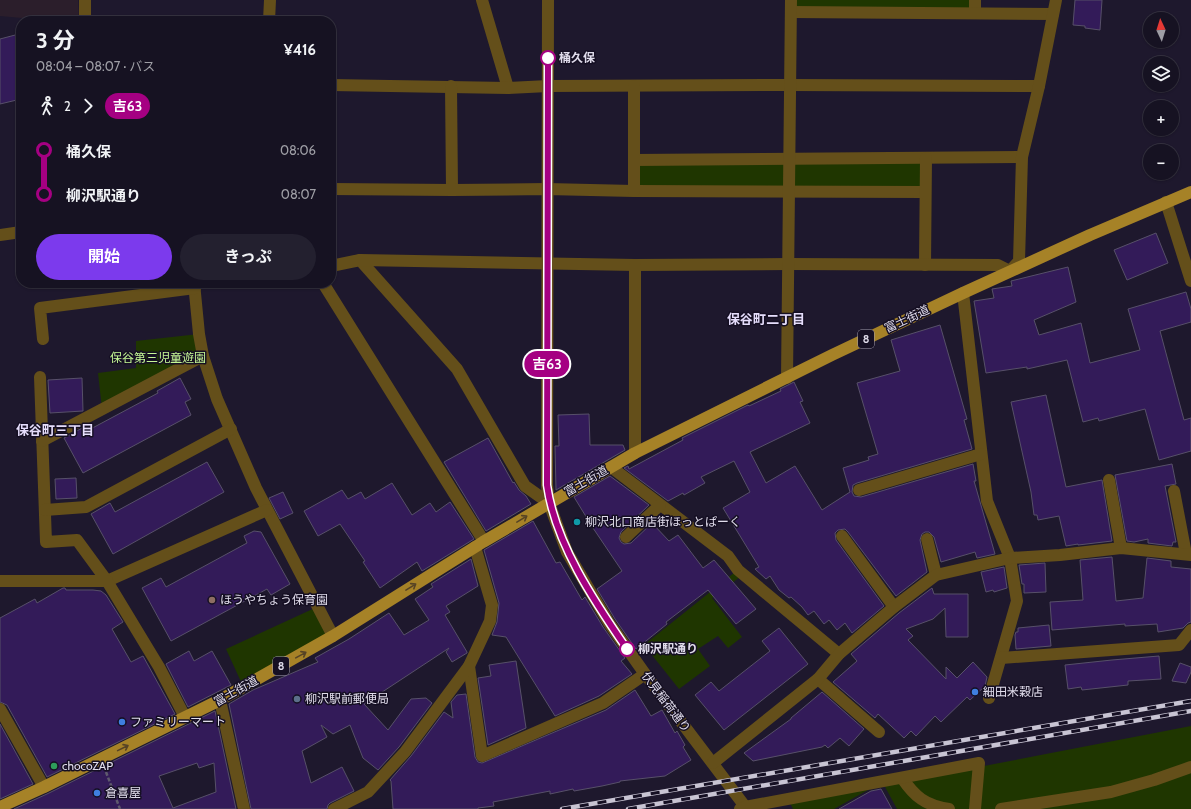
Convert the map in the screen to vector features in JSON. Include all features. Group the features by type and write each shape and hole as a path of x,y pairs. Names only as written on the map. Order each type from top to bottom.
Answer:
{"main road":[{"name":"富士街道","path":"0,807 44,787 220,700 333,636 549,502 635,453 1010,271 1191,192"}],"street":[{"path":"85,0 85,16"},
{"path":"269,16 270,0"},
{"path":"482,0 508,88"},
{"name":"伏見稲荷通り","path":"548,0 547,485 549,502 567,552 610,623 645,674 713,763 744,808"},
{"path":"787,378 792,0"},
{"path":"975,0 975,13"},
{"path":"336,265 360,260 635,265 998,265 1010,271 1019,261 1022,158 1039,86 1056,0"},
{"path":"791,12 1053,14"},
{"path":"336,85 508,88 548,86 790,85 1039,86"},
{"path":"451,86 452,190"},
{"path":"634,86 634,191"},
{"path":"924,265 926,158"},
{"path":"634,160 1022,158"},
{"path":"336,189 925,192"},
{"path":"1166,202 1191,281"},
{"path":"0,235 16,233"},
{"path":"360,260 457,369 525,486 549,502"},
{"path":"635,265 635,453"},
{"path":"43,339 40,308 180,288"},
{"path":"194,288 198,334 203,356 217,399 256,488 333,636"},
{"path":"326,288 480,535"},
{"path":"964,293 987,502 1010,558 1017,601 989,698"},
{"path":"42,441 203,356"},
{"path":"40,377 46,542 77,540 107,581 159,667 185,717"},
{"path":"45,510 86,507 231,429"},
{"path":"859,490 981,454"},
{"path":"610,467 728,556 738,570 839,654"},
{"path":"1109,480 1121,548"},
{"path":"713,763 818,679 839,654 894,607 936,575 1010,558 1060,555 1121,548 1188,555 1174,490"},
{"path":"626,537 660,505"},
{"path":"0,581 107,581 267,510"},
{"path":"842,536 894,607"},
{"path":"927,539 936,575"},
{"path":"334,809 368,792 405,752 469,666 490,621 492,605 476,547"},
{"path":"1001,658 1179,645 1191,630"},
{"path":"469,666 482,756 603,703 645,674"},
{"path":"818,679 879,732"},
{"path":"220,700 244,809"},
{"path":"0,709 44,787"},
{"path":"744,808 979,763 975,809"},
{"path":"1008,808 1111,792 1154,780 1191,767"},
{"path":"902,778 916,796 930,804 949,809"}],"path":[{"path":"101,759 120,809"}],"shaded area":[{"path":"0,0 78,0 79,16 16,16 16,17 0,16"}],"green space":[{"path":"791,0 975,0 975,13 791,12"},
{"path":"926,158 925,192 634,191 634,160"},
{"name":"保谷第三児童遊園","path":"199,334 203,356 102,409 98,373 136,368 136,341"},
{"path":"735,572 740,577 712,598 742,637 728,648 718,636 698,649 710,666 679,689 644,645"},
{"path":"317,607 331,633 242,684 226,649"},
{"path":"1191,726 1191,809 979,809 984,766"},
{"path":"975,768 970,809 897,809 884,785"},
{"path":"877,785 834,809 793,809 790,803"}],"building":[{"path":"1075,0 1102,0 1100,30 1085,28 1085,26 1073,25"},
{"path":"16,35 16,100 0,104 0,39"},
{"path":"1156,233 1168,263 1127,280 1114,250"},
{"path":"1068,267 1076,302 1034,320 1039,335 1081,323 1090,363 1140,350 1128,309 1186,292 1191,309 1191,322 1160,331 1184,420 1191,418 1191,451 1159,460 1145,409 1099,421 1098,418 1083,422 1067,360 1027,369 1027,367 986,373 974,301 994,298 992,289 1012,286 1011,281"},
{"path":"940,325 967,419 964,420 972,449 857,483 853,485 852,492 854,496 861,497 973,464 976,481 974,481 995,554 977,558 975,552 941,562 934,537 929,532 925,532 922,534 920,540 927,572 896,596 848,532 845,529 838,530 835,533 836,540 884,606 852,633 845,623 837,630 829,620 824,624 814,611 808,615 791,597 789,598 779,590 770,576 766,579 755,569 759,567 723,508 750,492 734,461 701,477 705,483 684,495 683,493 668,501 624,468 628,466 629,469 683,440 682,438 748,405 749,406 781,391 780,389 794,382 803,401 800,402 810,423 750,452 766,483 795,466 822,510 850,492 843,468 869,460 868,457 878,454 857,383 900,371 891,340"},
{"path":"82,378 83,411 50,413 48,380"},
{"path":"180,378 191,399 185,402 191,415 83,473 64,438 84,427 85,432 158,393 157,391"},
{"path":"1046,395 1066,487 1102,480 1112,541 1066,546 1059,516 1038,520 1037,515 1034,515 1031,492 1011,402"},
{"path":"589,414 590,445 623,445 625,450 556,490 555,446 559,446 558,415"},
{"path":"488,438 513,483 514,482 531,504 486,531 444,462"},
{"path":"207,462 224,492 113,554 91,514 110,503 115,512"},
{"path":"1172,464 1176,484 1165,486 1176,542 1173,542 1172,546 1148,543 1148,539 1134,542 1127,541 1115,475"},
{"path":"610,476 649,505 621,532 619,538 621,542 624,544 631,543 652,523 669,541 678,535 703,568 714,560 756,609 736,624 708,590 666,622 667,624 636,649 615,619 597,589 622,571 574,497"},
{"path":"76,478 77,498 56,499 55,479"},
{"path":"392,483 412,515 430,503 436,512 450,502 474,539 422,571 417,562 380,588 363,562 365,561 340,524 318,536 304,511 342,490 348,499 361,492 365,499"},
{"path":"283,492 293,513 280,519 269,498"},
{"path":"533,521 556,563 560,562 582,600 585,597 603,627 625,658 621,661 632,674 599,696 555,716 506,637 492,635 497,622 499,603 484,550"},
{"path":"254,531 261,532 290,584 271,595 267,589 171,641 142,588 161,578 166,587 247,543 244,536"},
{"path":"1112,557 1116,601 1143,598 1147,558 1171,561 1171,567 1191,569 1191,622 1183,628 1158,632 1157,624 1125,626 1125,624 1052,630 1050,602 1083,600 1080,560"},
{"path":"471,559 478,586 446,606 450,612 445,615 467,653 452,662 446,652 449,648 364,704 388,730 411,699 426,698 432,703 399,747 378,770 363,758 350,725 333,734 321,725 327,737 302,751 311,783 342,767 354,791 330,803 327,809 251,809 229,704 253,690 318,662 315,658 349,639 389,613 404,635 429,620 415,599 433,587 431,584"},
{"path":"1045,563 1046,592 1024,593 1024,584 1022,584 1019,565"},
{"path":"1004,567 1007,588 994,592 993,590 986,592 981,572"},
{"path":"63,588 66,590 101,591 106,595 123,622 112,629 131,662 143,656 175,714 47,777 7,705 0,702 0,618 35,599 37,603"},
{"path":"932,588 934,594 968,594 968,637 946,637 945,608 933,619 906,629 913,636 908,640 946,679 946,667 957,678 973,662 987,677 985,686 970,700 967,697 941,722 935,716 916,736 911,731 904,738 878,714 875,718 833,682 857,661 851,654 899,613"},
{"path":"1049,625 1051,646 1016,649 1015,635 1016,632 1018,632 1018,628"},
{"path":"779,628 808,664 724,730 695,695 711,682 719,691 770,651 762,641"},
{"path":"189,651 194,661 212,651 231,685 188,707 166,664"},
{"path":"1159,656 1161,679 1128,681 1128,685 1082,690 1081,687 1068,689 1065,665"},
{"path":"516,661 526,728 488,745 478,678 491,676 489,665"},
{"path":"1180,663 1191,667 1191,672 1186,683 1172,681"},
{"path":"635,690 651,716 662,710 675,733 677,731 685,745 683,747 691,760 665,776 620,781 574,791 573,789 550,794 550,791 493,802 494,806 478,809 393,809 390,780 411,756 444,712 453,718 451,702 457,695 466,694 475,757 478,762 482,763 606,710"},
{"path":"822,692 864,729 849,746 840,738 828,748 825,745 822,747 753,761 744,753 791,719"},
{"path":"215,711 236,809 14,809","holes":["197,763 199,768 214,763 216,792 173,808 159,776"]},
{"path":"0,724 33,784 0,799"},
{"path":"881,789 892,809 839,809 871,791"}],"railway":[{"path":"562,809 1191,701"},
{"path":"628,809 1191,711"}],"bus line":[{"name":"吉63","path":"548,58 547,485 549,502 567,552 627,649"}],"place":[{"name":"桶久保","path":"548,58"},
{"name":"柳沢北口商店街ほっとぱーく","path":"577,522"},
{"name":"ほうやちょう保育園","path":"212,600"},
{"name":"柳沢駅通り","path":"627,649"},
{"name":"細田米穀店","path":"975,692"},
{"name":"柳沢駅前郵便局","path":"297,699"},
{"name":"ファミリーマート","path":"122,722"},
{"name":"chocoZAP","path":"54,766"},
{"name":"倉喜屋","path":"97,793"}],"district":[{"name":"保谷町二丁目","path":"766,319"},
{"name":"保谷町三丁目","path":"55,430"}]}
